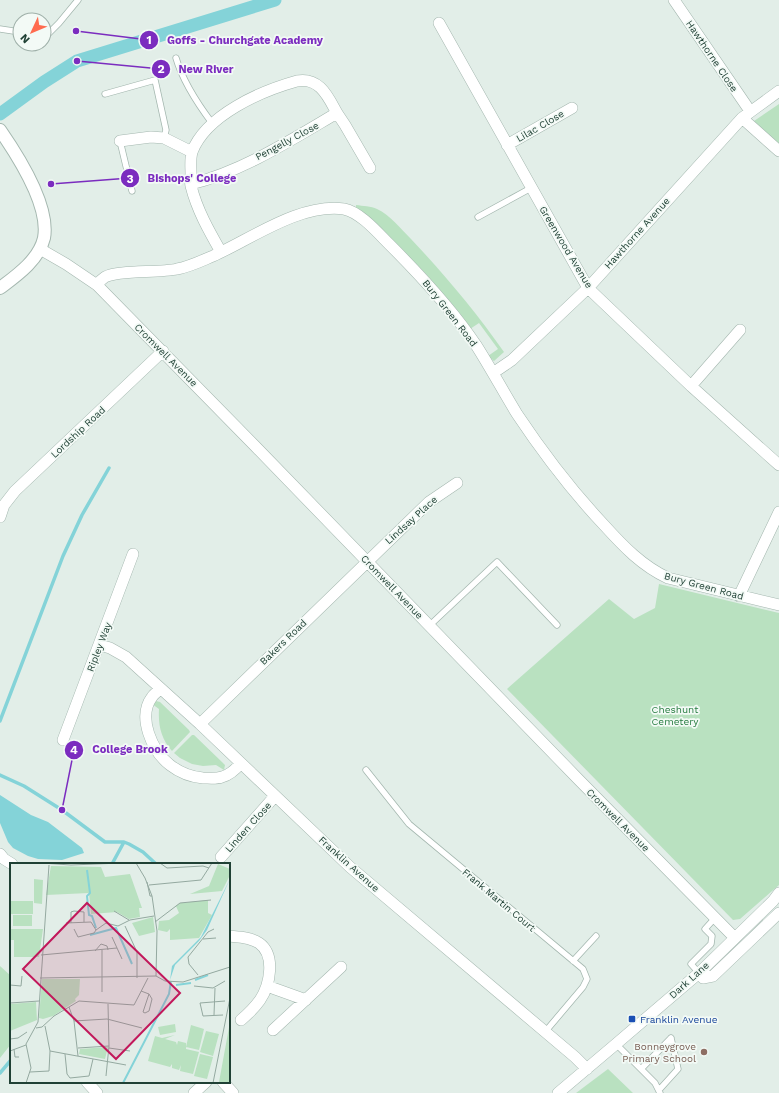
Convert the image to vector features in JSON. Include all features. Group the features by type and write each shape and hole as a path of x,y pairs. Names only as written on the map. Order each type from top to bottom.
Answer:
{"street":[{"name":"Hawthorne Close","path":"674,0 746,115 779,151"},
{"name":"Greenwood Avenue","path":"439,23 588,288 691,386 779,465"},
{"path":"221,252 199,211 191,184 191,160 192,152 205,131 212,123 238,105 290,83 303,80 314,82 320,86 329,97 370,168"},
{"name":"Hawthorne Avenue","path":"493,373 512,360 588,288 746,115 779,91"},
{"name":"Lilac Close","path":"507,145 572,108"},
{"name":"Pengelly Close","path":"191,184 209,180 233,170 337,113"},
{"path":"0,130 19,157 30,178 44,217 44,238 40,249 25,270 0,288"},
{"path":"120,140 150,137 164,138 192,152"},
{"name":"Bury Green Road","path":"97,285 103,279 116,274 156,272 179,269 192,265 302,214 320,210 349,210 365,221 420,275 462,326 517,413 568,485 613,535 638,560 668,578 779,605"},
{"name":"Cromwell Avenue","path":"40,249 66,264 97,285 601,803 735,938"},
{"path":"691,386 740,330"},
{"name":"Lordship Road","path":"0,516 4,505 15,491 162,351"},
{"name":"Lindsay Place","path":"367,561 429,502 457,483"},
{"path":"739,596 779,512"},
{"name":"Ripley Way","path":"63,740 133,554"},
{"name":"Bakers Road","path":"200,724 367,561"},
{"name":"Franklin Avenue","path":"100,645 110,648 126,657 200,724 350,867 575,1057 587,1069"},
{"path":"161,689 150,701 146,721 154,745 169,765 195,777 220,778 231,772 241,763"},
{"name":"Linden Close","path":"221,857 275,796"},
{"name":"Dark Lane","path":"558,1093 699,973 773,901 779,893"},
{"path":"699,973 703,978 713,976 779,913"},
{"path":"230,936 251,939 262,945 270,963 267,986 260,1000 242,1020"},
{"path":"273,1030 341,967"},
{"path":"267,986 306,1000"},
{"path":"88,1083 97,1093"},
{"path":"194,1093 205,1083"},
{"path":"224,1083 233,1093"}],"lane":[{"path":"52,30 78,0"},
{"path":"0,29 12,31"},
{"path":"176,58 179,68 191,92 212,123"},
{"path":"105,94 155,80 166,130 164,138"},
{"path":"120,140 132,191"},
{"path":"478,217 531,188"},
{"path":"429,626 497,562 557,625"},
{"name":"Frank Martin Court","path":"366,770 409,824 583,969 586,976 586,982 583,987 545,1032"},
{"path":"699,973 690,964 711,944 712,936 705,929 715,918"},
{"path":"573,961 596,936"},
{"path":"616,1044 641,1069 655,1083 660,1092 678,1069 672,1038 641,1069"}],"green space":[{"path":"779,104 779,144 751,123"},
{"path":"356,205 377,209 395,222 460,294 504,352 494,361 488,356 498,349 479,323 470,329 427,275 380,227 356,208"},
{"name":"Cheshunt Cemetery","path":"659,584 779,613 779,885 740,919 733,920 507,689 609,599 634,619 655,608"},
{"path":"156,701 160,702 190,732 172,751 165,742 161,732 159,709 152,704"},
{"path":"192,735 194,735 225,765 224,770 216,765 203,766 192,764 174,753"},
{"path":"0,966 10,975 10,1045 0,1058"},
{"path":"608,1069 633,1093 576,1093"}],"water":[{"path":"0,795 31,815 48,822 82,848 84,853 62,860 38,859 28,856 13,848 8,842 0,823"}],"waterway":[{"path":"0,114 44,82 77,61 275,0"},
{"path":"0,721 63,556 82,515 109,468"},
{"path":"0,775 24,786 62,810 105,842 124,842 129,844 143,852 155,863"},
{"path":"113,863 124,842"},
{"path":"0,1073 10,1061"}],"place":[{"name":"Goffs - Churchgate Academy","path":"76,31"},
{"name":"New River","path":"77,61"},
{"name":"Bishops' College","path":"51,184"},
{"name":"College Brook","path":"62,810"},
{"name":"Franklin Avenue","path":"632,1019"},
{"name":"Bonneygrove Primary School","path":"704,1052"}]}
